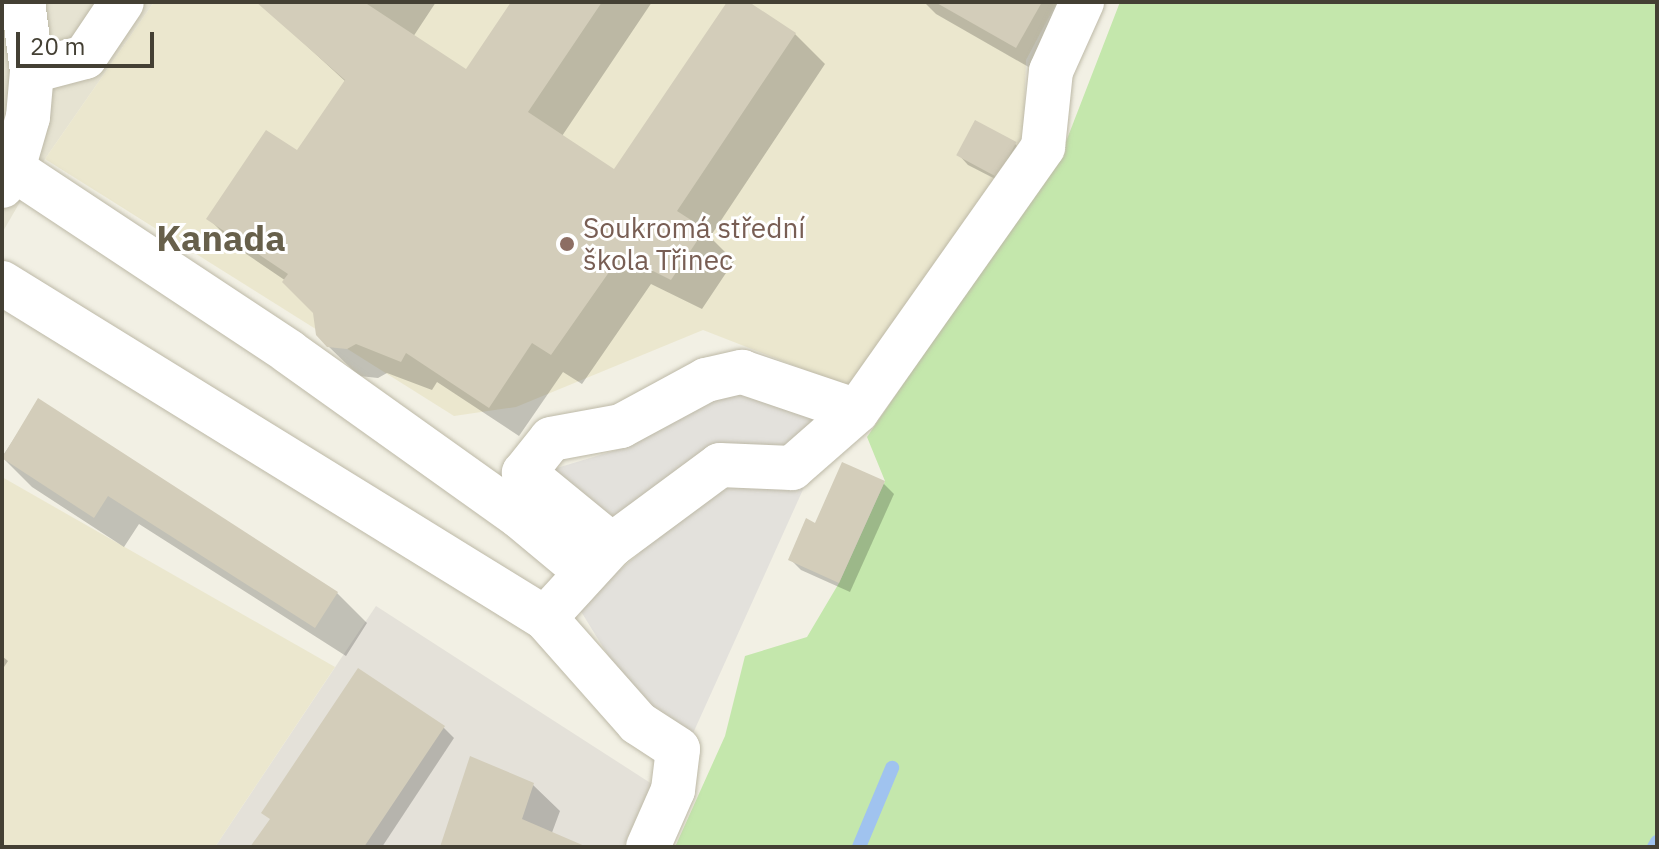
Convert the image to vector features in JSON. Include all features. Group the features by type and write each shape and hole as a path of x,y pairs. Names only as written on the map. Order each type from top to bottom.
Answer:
{"street":[{"path":"23,2 32,71 28,117 8,178 289,352 519,516 599,558"},
{"path":"32,71 85,57 122,2"},
{"path":"545,618 599,558 720,465 792,468 857,411 1043,147 1051,71 1082,2"},
{"path":"2,283 545,618 638,723 678,749 673,790 648,847"},
{"path":"599,558 524,473 551,439 621,426 706,380 742,372 857,411"}],"shaded area":[{"path":"2,2 154,2 45,159 2,233"},
{"name":"Soukromá střední škola Třinec","path":"154,2 1057,2 1026,60 1023,145 852,388 703,330 516,407 454,416 45,159"},
{"path":"738,388 833,423 690,740 648,720 577,605 640,553 537,474 633,445 712,392"},
{"path":"2,477 335,667 215,847 2,847"},
{"path":"376,606 652,784 623,847 215,847"}],"green space":[{"path":"1120,2 1657,2 1657,847 675,847 725,736 745,656 807,637 839,583 885,481 867,437 1062,152"}],"building":[{"path":"256,2 364,2 466,69 511,2 602,2 528,112 614,169 727,2 749,2 796,33 677,211 705,229 671,280 621,255 551,355 532,343 489,408 406,353 401,362 356,344 347,349 327,347 316,335 313,313 282,282 288,274 206,219 266,130 297,150 345,80"},
{"path":"935,2 1042,2 1016,48"},
{"path":"975,120 1016,142 998,177 956,155"},
{"path":"38,398 338,592 315,628 108,496 94,518 2,458"},
{"path":"842,462 885,481 839,583 788,560 806,518 815,523"},
{"path":"358,668 445,726 364,847 250,847 270,819 261,813"},
{"path":"470,756 534,783 522,819 587,847 440,847"}],"waterway":[{"path":"859,847 892,768"},
{"name":"Kanada","path":"1654,847 1657,842"}],"place":[{"name":"Soukromá střední škola Třinec","path":"567,244"}],"district":[{"name":"Kanada","path":"221,238"}]}
